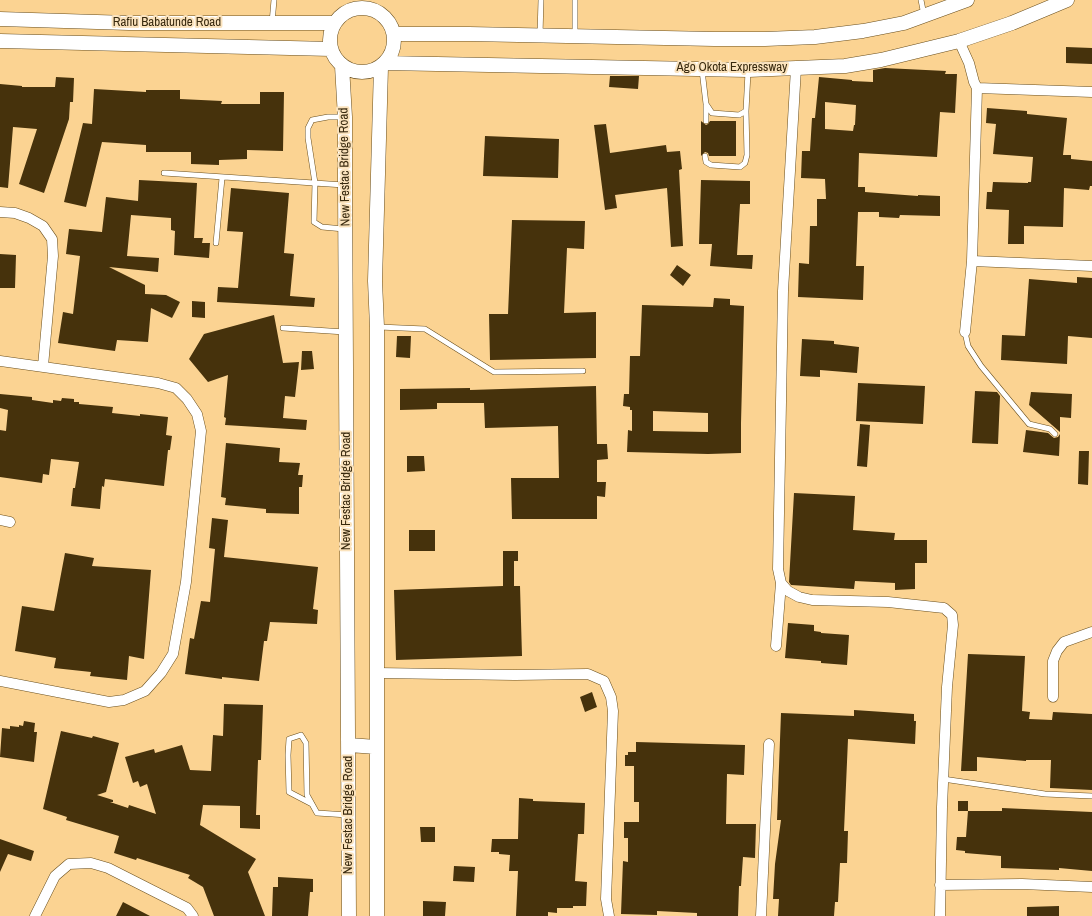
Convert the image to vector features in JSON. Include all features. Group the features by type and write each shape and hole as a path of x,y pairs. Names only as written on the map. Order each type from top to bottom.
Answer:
{"main road":[{"path":"394,34 714,39 815,37 863,31 904,23 966,0"},
{"name":"Ago Okota Expressway","path":"383,65 748,70 845,66 881,60 959,41 1012,23 1067,0"},
{"path":"372,4 390,23 394,34 393,50 383,65 368,72 354,72 342,66 335,58 331,49 331,32 341,12 372,4"},
{"name":"Rafiu Babatunde Road","path":"0,19 129,23 272,23 341,12"},
{"name":"Rafiu Babatunde Road","path":"0,41 331,49"},
{"path":"377,916 377,326 375,281 383,65"},
{"name":"New Festac Bridge Road","path":"342,66 345,185 349,916"},
{"path":"349,746 376,747"}],"street":[{"path":"959,41 969,63 977,88 972,260 965,332"},
{"path":"776,646 781,583 778,569 783,291 796,68"},
{"path":"977,88 1092,92"},
{"path":"0,212 15,213 29,218 43,226 52,239 53,256 43,366"},
{"path":"972,260 1092,266"},
{"path":"0,361 158,383 176,388 187,399 197,414 201,431 186,582 173,654 162,673 145,691 124,700 109,702 0,681"},
{"path":"781,583 788,591 800,597 812,600 888,602 944,608 952,614 953,625 947,687 943,779 940,916"},
{"path":"1053,697 1053,661 1057,651 1064,642 1092,632"},
{"path":"377,673 515,675 588,674 604,681 611,697 613,711 606,900 609,916"},
{"path":"761,916 770,744"},
{"path":"35,916 55,876 69,864 91,863 108,868 187,908 193,916"},
{"path":"940,885 1022,884 1092,887"}],"lane":[{"path":"272,23 274,0"},
{"path":"540,36 541,0"},
{"path":"575,0 575,36"},
{"path":"921,0 924,16"},
{"path":"702,69 706,104 706,121"},
{"path":"705,156 706,162 711,165 740,167 745,163 747,156 746,111 748,70"},
{"path":"706,104 712,113 739,115 746,111"},
{"path":"344,117 312,120 308,128 315,183 314,222 322,227 345,229"},
{"path":"164,173 345,185"},
{"path":"216,243 222,178"},
{"path":"377,326 425,329 494,372 583,371"},
{"path":"283,328 346,332"},
{"path":"965,332 968,346 981,366 1029,424 1050,429 1055,434"},
{"path":"312,804 289,792 289,739 301,735 306,743 307,795 312,804 317,813 349,815"},
{"path":"943,779 1045,794 1092,796"}],"building":[{"path":"1066,47 1092,48 1092,64 1066,63"},
{"path":"885,68 946,71 945,74 957,74 955,113 940,112 937,157 859,153 858,187 865,187 865,192 940,196 940,216 900,215 899,218 879,217 879,212 858,212 856,266 864,266 863,300 798,297 799,263 809,264 810,226 817,226 817,199 826,199 825,179 801,178 802,151 810,151 812,118 815,118 819,77 873,82 873,70","holes":["825,102 856,105 855,125 853,131 825,129"]},
{"path":"610,76 639,76 638,89 609,87"},
{"path":"56,77 74,78 73,102 70,102 69,119 44,193 19,184 37,129 13,127 8,188 0,187 0,84 22,87 55,87"},
{"path":"94,89 146,92 146,90 180,90 180,99 222,101 221,104 260,104 260,92 284,92 283,151 247,150 247,159 219,160 219,165 191,164 191,152 146,152 146,145 102,142 86,207 64,202 83,123 92,124"},
{"path":"987,108 1027,111 1027,114 1067,118 1063,155 1071,155 1071,159 1092,161 1092,186 1090,186 1089,190 1064,188 1063,227 1024,226 1024,244 1008,244 1009,210 986,209 987,192 992,192 993,182 1031,182 1033,157 993,154 996,124 986,123"},
{"path":"701,121 706,125 710,121 736,121 736,156 709,156 708,153 705,152 701,156"},
{"path":"606,124 610,153 666,145 667,152 680,151 682,169 679,170 683,246 671,247 667,188 615,195 617,208 605,210 594,125"},
{"path":"485,136 559,139 558,178 483,176"},
{"path":"139,180 197,183 194,238 203,238 202,243 210,243 209,258 174,255 175,231 171,230 171,218 131,215 127,256 159,258 158,272 109,267 145,285 145,294 166,295 180,302 172,318 151,308 148,342 117,340 115,351 58,343 63,312 73,314 80,256 66,254 69,229 102,232 106,197 138,201"},
{"path":"701,180 750,181 750,204 740,204 737,255 753,255 752,269 710,266 712,244 699,244"},
{"path":"231,188 289,193 284,253 294,254 290,296 315,298 314,307 217,302 218,287 238,288 243,232 227,231"},
{"path":"512,220 585,221 584,249 567,248 564,313 596,312 596,358 490,360 489,314 508,314"},
{"path":"0,254 16,255 15,288 0,288"},
{"path":"677,265 691,275 683,286 670,275"},
{"path":"1077,277 1092,278 1092,338 1068,336 1067,364 1001,360 1002,335 1025,336 1029,279 1077,283"},
{"path":"714,298 730,299 730,305 744,306 741,453 708,454 627,452 628,430 632,431 632,410 630,410 630,407 623,406 624,394 629,394 630,356 640,356 642,305 713,307","holes":["653,411 708,413 708,432 653,431"]},
{"path":"192,301 205,302 205,318 192,317"},
{"path":"274,315 283,363 299,362 295,397 285,396 283,418 307,420 306,430 225,425 226,418 224,417 228,375 208,382 189,359 204,334"},
{"path":"397,336 411,336 410,358 396,357"},
{"path":"802,339 834,341 834,344 859,347 857,373 820,370 820,377 800,376"},
{"path":"302,351 312,351 314,369 301,370"},
{"path":"858,383 925,386 923,424 856,421"},
{"path":"596,386 597,444 607,444 608,459 597,460 597,482 606,482 605,497 597,496 597,519 512,519 511,478 559,478 558,426 485,428 484,403 437,403 437,409 400,410 400,389 470,388 470,390"},
{"path":"975,391 997,392 1000,396 998,444 972,443"},
{"path":"1031,392 1072,394 1071,418 1060,417 1060,432 1029,405"},
{"path":"0,394 32,397 32,400 53,403 53,400 61,401 62,398 74,399 74,402 79,402 79,404 113,407 112,413 168,417 166,435 172,436 170,450 168,450 164,486 105,479 104,487 102,486 100,509 71,506 73,488 75,488 79,462 51,459 49,475 43,474 42,483 0,477 0,430 6,431 8,410 0,408"},
{"path":"860,424 870,425 867,467 857,466"},
{"path":"1026,430 1048,433 1054,438 1058,437 1060,434 1059,456 1023,452"},
{"path":"226,443 280,448 279,462 300,463 298,475 303,475 302,487 299,487 299,514 266,513 266,509 225,505 226,498 221,497"},
{"path":"1079,451 1089,451 1088,485 1078,484"},
{"path":"407,456 424,456 425,471 407,472"},
{"path":"794,493 855,496 853,530 895,533 894,540 927,540 927,563 915,563 915,589 895,590 895,583 855,581 854,589 791,585 789,582"},
{"path":"212,518 228,520 224,557 318,567 313,609 318,610 317,624 270,622 267,641 264,641 259,681 222,677 222,679 185,674 190,638 194,639 201,601 210,602 215,549 209,548"},
{"path":"409,530 435,530 435,551 409,551"},
{"path":"503,551 518,551 518,561 514,561 514,586 520,586 522,656 396,660 394,590 503,586"},
{"path":"65,553 94,558 92,566 151,570 144,659 129,656 127,680 90,676 91,672 54,668 56,658 15,651 22,606 54,611"},
{"path":"788,623 814,625 814,631 821,633 849,635 847,665 785,658"},
{"path":"968,654 1025,656 1022,711 1030,712 1029,719 1052,720 1053,712 1092,714 1092,790 1050,788 1051,760 1026,761 977,757 977,771 961,771"},
{"path":"592,692 597,707 585,712 580,697"},
{"path":"224,704 263,705 261,760 258,760 256,815 260,815 260,829 240,828 240,806 203,805 200,825 256,859 248,872 265,916 214,916 203,887 188,878 190,875 137,858 136,860 114,853 119,836 66,820 67,817 43,809 61,731 92,738 93,736 119,743 106,792 97,795 113,800 113,802 110,802 128,808 129,805 156,814 147,784 140,787 138,781 133,783 125,757 154,749 155,753 182,745 190,770 211,771 213,735 223,736"},
{"path":"854,710 914,714 914,721 916,721 915,744 848,739 844,831 848,831 847,863 840,863 838,902 835,902 834,916 778,916 779,899 773,899 775,864 781,820 777,820 781,713 854,716"},
{"path":"24,721 35,723 34,732 37,732 34,762 0,757 2,728 10,729 10,726 23,726"},
{"path":"636,742 745,745 744,775 727,774 726,824 756,824 755,858 743,857 741,886 739,886 738,916 697,916 697,913 657,911 657,915 621,914 623,861 628,862 628,838 624,838 624,822 639,822 639,802 634,802 634,766 625,766 625,755 628,755 628,752 636,752"},
{"path":"519,798 533,799 533,801 585,803 584,834 578,834 575,881 587,882 586,906 557,908 557,913 548,912 548,916 516,916 518,871 509,871 510,855 499,854 499,852 491,852 492,839 518,839"},
{"path":"958,801 968,801 968,811 958,811"},
{"path":"1002,808 1092,812 1092,871 1059,868 1059,870 1001,868 1001,856 965,853 965,851 956,850 957,837 966,837 968,811 1002,811"},
{"path":"420,827 435,827 435,842 421,842"},
{"path":"0,839 34,851 31,861 8,854 0,872"},
{"path":"454,866 475,867 474,882 453,881"},
{"path":"278,877 313,879 313,892 310,892 308,916 272,916 273,887 278,887"},
{"path":"423,901 446,902 445,916 423,916"},
{"path":"123,902 150,916 116,916"},
{"path":"1059,906 1059,916 1027,916 1027,907"}]}
